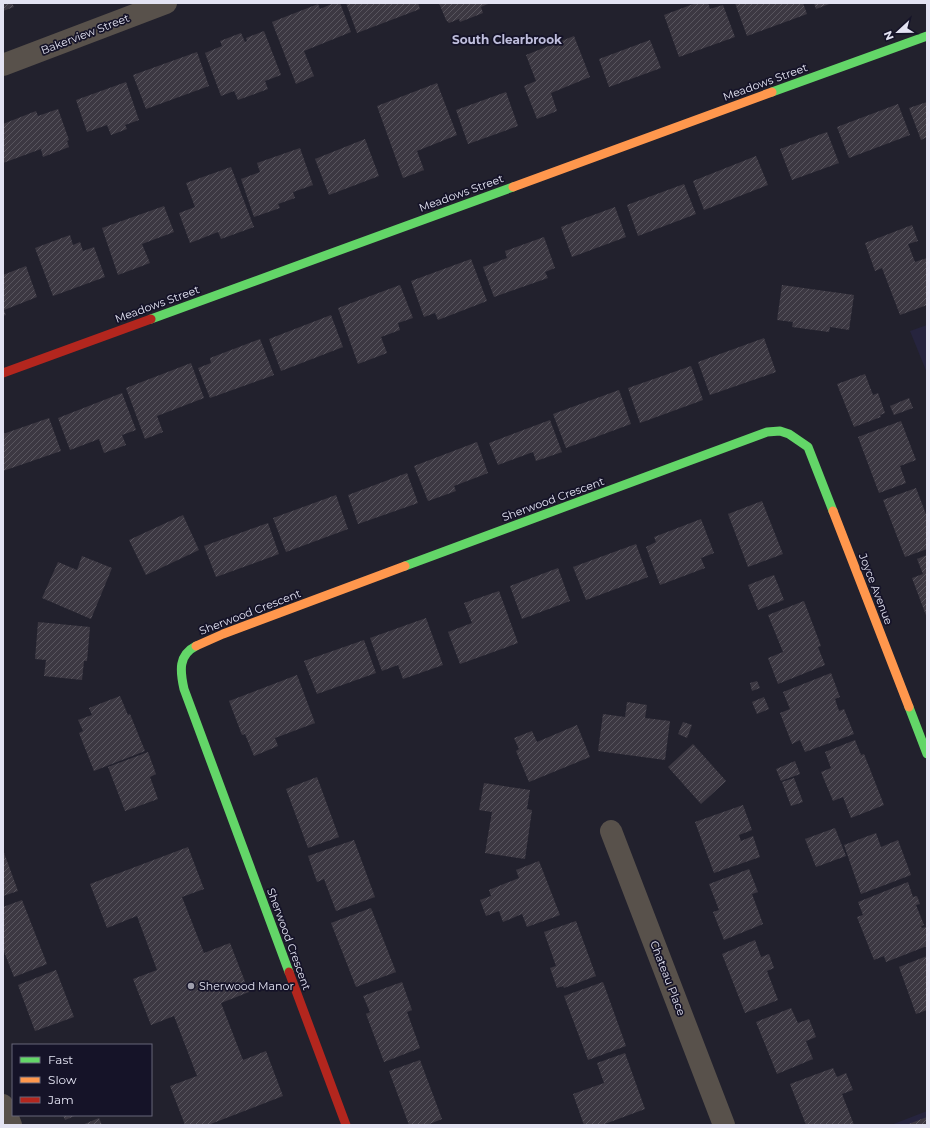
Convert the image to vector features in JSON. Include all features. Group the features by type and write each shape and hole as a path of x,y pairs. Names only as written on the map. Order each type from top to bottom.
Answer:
{"street":[{"name":"Bakerview Street","path":"3,65 166,3"},
{"name":"Meadows Street","path":"3,373 927,36"},
{"name":"Sherwood Crescent","path":"346,1125 184,689 180,676 183,656 194,646 211,638 767,432 779,430 796,437"},
{"name":"Joyce Avenue","path":"796,437 808,447 813,459 927,754"},
{"name":"Chateau Place","path":"611,831 724,1125"},
{"path":"3,1105 11,1125"}],"shaded area":[{"path":"927,325 927,373 910,331"},
{"path":"927,1111 927,1125 891,1125"}],"building":[{"path":"3,3 12,3 14,7 3,11"},
{"path":"334,3 340,3 351,32 304,51 314,76 296,84 272,22 318,4 320,9"},
{"path":"346,3 418,3 420,9 357,33"},
{"path":"439,3 490,3 481,7 483,13 460,22 459,19 449,23 446,20"},
{"path":"696,3 708,3 710,9 723,5 735,37 679,57 664,15"},
{"path":"735,3 803,3 807,14 747,36"},
{"path":"814,3 832,3 816,9"},
{"path":"264,31 281,75 265,81 268,89 238,100 234,91 221,96 205,53 222,46 220,41 241,33 245,42 247,41 246,38"},
{"path":"574,36 590,77 551,93 557,111 537,119 524,86 536,81 526,55"},
{"path":"650,40 661,68 609,87 599,59"},
{"path":"197,52 209,86 146,109 133,75"},
{"path":"126,82 139,120 125,125 127,129 111,135 107,125 87,132 76,100"},
{"path":"437,83 457,135 417,151 424,170 403,178 377,106"},
{"path":"506,92 518,126 468,144 456,110"},
{"path":"927,102 927,137 921,140 909,108"},
{"path":"898,104 910,135 849,158 837,127"},
{"path":"58,109 69,140 67,141 69,147 43,157 41,149 3,163 3,124 36,111 38,116"},
{"path":"827,132 839,163 792,180 780,149"},
{"path":"365,139 379,176 329,195 315,159"},
{"path":"300,148 313,185 293,192 295,198 278,204 280,208 254,217 241,179 260,172 257,163"},
{"path":"756,156 768,185 704,210 693,181"},
{"path":"231,167 254,227 221,239 218,232 190,243 179,213 195,207 186,183"},
{"path":"684,184 696,214 638,236 627,205"},
{"path":"164,206 174,232 142,244 150,263 118,275 102,228"},
{"path":"615,207 626,237 572,257 561,227"},
{"path":"912,225 918,241 908,244 915,262 927,258 927,305 900,315 882,268 875,271 865,243"},
{"path":"70,235 73,245 80,242 83,251 94,247 105,277 53,296 35,248"},
{"path":"544,237 555,268 545,272 548,278 494,297 483,267 507,258 505,251"},
{"path":"471,259 487,301 438,320 435,313 424,317 411,281"},
{"path":"26,266 37,297 4,310 6,315 3,316 3,275"},
{"path":"400,285 413,318 398,323 400,330 381,337 387,353 358,364 338,308"},
{"path":"782,285 854,295 849,330 830,327 829,332 792,327 793,322 777,320"},
{"path":"331,315 343,347 281,371 269,339"},
{"path":"764,338 776,372 710,395 698,362"},
{"path":"260,339 274,375 210,398 198,368 211,363 210,358"},
{"path":"191,363 204,398 157,416 163,432 145,439 126,388"},
{"path":"691,366 703,400 640,423 628,388"},
{"path":"865,374 873,395 878,393 885,413 880,415 881,417 854,427 837,384"},
{"path":"619,390 631,424 566,448 553,414"},
{"path":"122,393 136,430 122,435 126,445 104,453 99,439 70,450 58,418"},
{"path":"909,398 913,408 894,415 890,406"},
{"path":"49,418 61,451 3,471 3,434"},
{"path":"550,420 562,452 536,461 533,452 498,465 489,443"},
{"path":"901,421 916,460 900,466 906,483 879,493 858,437"},
{"path":"477,442 488,473 454,486 456,491 428,501 414,466"},
{"path":"407,473 418,503 358,524 348,495"},
{"path":"916,488 927,517 927,549 905,557 883,500"},
{"path":"336,495 348,529 286,552 273,518"},
{"path":"762,501 783,554 748,567 728,514"},
{"path":"183,515 199,550 146,575 129,540"},
{"path":"701,519 714,553 701,558 705,568 660,585 646,547 656,542 654,537"},
{"path":"268,523 279,554 216,577 204,546"},
{"path":"636,544 648,577 586,600 573,567"},
{"path":"927,555 927,618 912,578 923,574 917,559"},
{"path":"82,556 112,568 91,619 42,598 58,562 77,570"},
{"path":"558,568 570,601 522,619 510,586"},
{"path":"774,575 784,600 758,610 748,585"},
{"path":"499,591 518,643 460,664 448,632 472,623 464,603"},
{"path":"804,601 821,646 818,647 825,665 778,684 768,658 783,652 768,615"},
{"path":"426,618 443,665 403,679 398,665 382,671 370,638"},
{"path":"38,622 90,627 87,661 84,661 82,680 44,676 46,660 35,659"},
{"path":"364,640 376,673 317,694 304,661"},
{"path":"831,673 840,697 835,699 839,711 844,709 854,734 805,752 800,740 792,744 780,713 790,709 783,692"},
{"path":"297,675 315,723 275,738 278,746 254,756 245,734 242,735 229,701"},
{"path":"757,681 760,688 752,691 750,683"},
{"path":"120,696 128,715 130,714 145,751 94,771 79,733 83,731 78,720 92,715 89,708"},
{"path":"764,697 769,709 757,714 752,702"},
{"path":"627,702 647,705 645,718 670,721 665,760 598,751 603,714 625,717"},
{"path":"683,722 692,725 687,738 678,734"},
{"path":"577,725 590,757 529,782 516,751 519,749 514,738 532,731 537,742"},
{"path":"855,740 861,755 864,754 884,805 851,818 843,797 833,801 821,772 831,768 825,752"},
{"path":"693,744 726,781 701,804 668,767"},
{"path":"148,752 156,774 150,777 158,799 125,811 108,767"},
{"path":"795,761 800,774 781,781 776,769"},
{"path":"317,777 339,837 308,848 286,789"},
{"path":"794,778 803,802 791,806 782,782"},
{"path":"484,783 530,790 527,809 532,810 525,859 485,853 492,812 479,810"},
{"path":"743,805 752,830 739,835 741,841 753,836 760,857 714,873 695,822"},
{"path":"835,828 846,856 816,867 805,839"},
{"path":"876,833 881,847 898,840 911,875 861,894 844,845"},
{"path":"354,840 375,897 336,911 324,879 317,882 308,856"},
{"name":"Sherwood Manor","path":"188,847 204,889 182,897 204,953 230,943 249,992 221,1003 243,1060 266,1051 283,1096 208,1125 185,1125 170,1086 197,1076 174,1016 151,1025 133,979 157,970 137,916 107,928 90,884"},
{"path":"3,850 18,891 3,896"},
{"path":"539,861 560,915 527,927 522,914 503,922 499,911 486,916 480,900 491,896 489,890 519,878 516,870"},
{"path":"749,869 758,892 752,894 763,924 724,940 713,912 719,910 709,884"},
{"path":"908,882 913,897 917,896 920,904 916,905 924,925 921,926 922,928 926,927 927,929 927,946 886,962 884,956 874,960 857,917 863,915 858,902"},
{"path":"22,900 47,964 14,977 3,949 3,907"},
{"path":"371,908 396,972 356,987 331,923"},
{"path":"576,921 596,976 564,988 563,986 557,988 550,968 556,966 544,932"},
{"path":"755,940 761,957 769,954 774,968 767,971 778,1000 745,1013 722,954"},
{"path":"927,956 927,1010 916,1014 899,967"},
{"path":"56,970 74,1017 35,1031 18,985"},
{"path":"402,982 412,1010 407,1012 420,1048 384,1062 366,1014 370,1012 363,996"},
{"path":"603,982 626,1046 588,1060 564,996"},
{"path":"791,1008 798,1023 809,1019 816,1037 806,1041 813,1059 777,1074 756,1022"},
{"path":"625,1053 645,1109 602,1125 584,1125 573,1094 604,1083 597,1063"},
{"path":"420,1060 442,1119 427,1125 409,1125 389,1071"},
{"path":"833,1068 837,1077 846,1073 853,1090 842,1094 854,1125 806,1125 790,1084"},
{"path":"63,1116 75,1116 65,1120"},
{"path":"927,1117 927,1125 906,1125"},
{"path":"99,1118 102,1125 82,1125"}],"traffic: fast":[{"path":"772,92 927,36"},
{"path":"151,319 513,187"},
{"path":"405,566 767,432 780,431 789,434 808,447 833,511"},
{"path":"196,646 190,650 183,659 181,670 184,689 289,972"},
{"path":"909,707 927,754"}],"traffic: slow":[{"path":"513,187 772,92"},
{"path":"833,511 909,707"},
{"path":"196,646 223,634 405,566"}],"traffic: jam":[{"path":"3,373 151,319"},
{"path":"289,972 346,1125"}],"place":[{"name":"Sherwood Manor","path":"191,986"}],"district":[{"name":"South Clearbrook","path":"507,39"}]}
